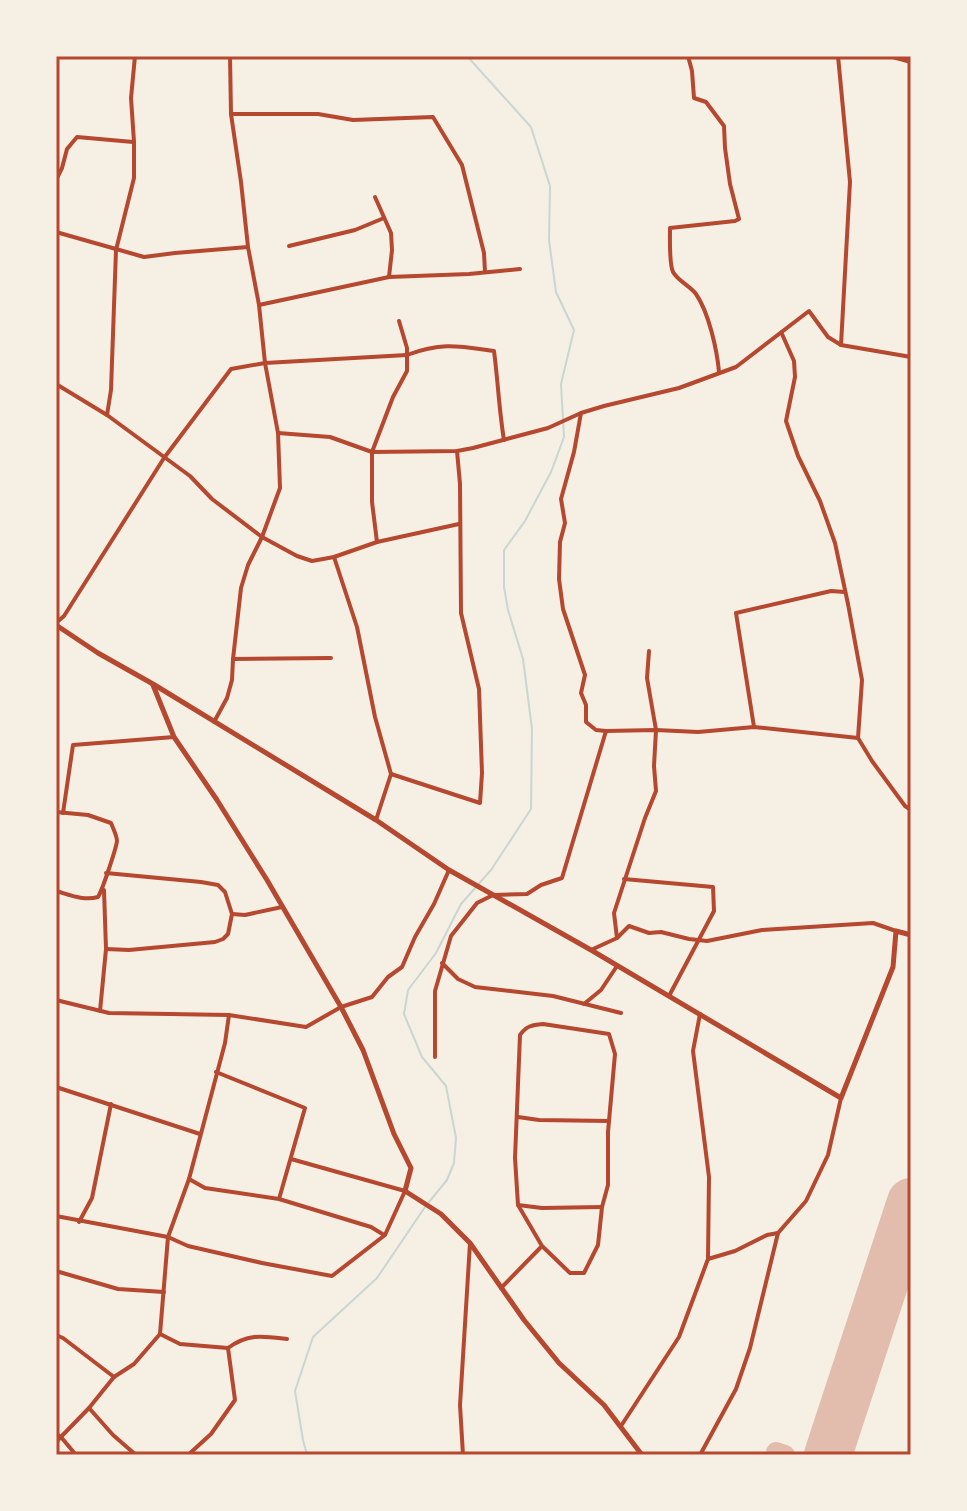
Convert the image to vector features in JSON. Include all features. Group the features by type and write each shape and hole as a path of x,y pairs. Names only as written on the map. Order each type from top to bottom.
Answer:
{"street":[{"path":"107,415 111,390 116,250 134,178 131,98 135,56"},
{"path":"214,722 227,698 232,680 241,588 280,488 278,433 265,363 231,114 230,56"},
{"path":"688,56 694,98 706,102 724,126 730,184 739,219 672,227 671,264 674,273 695,293 703,309 717,349 719,372"},
{"path":"838,56 850,182 841,345"},
{"path":"889,56 911,62"},
{"path":"231,114 318,114 353,120 433,117 462,165 484,253 485,272"},
{"path":"56,180 67,149 77,137 134,142"},
{"path":"375,197 391,233 389,277"},
{"path":"289,246 355,230 384,218"},
{"path":"56,232 144,257 248,247"},
{"path":"259,305 389,277 520,269"},
{"path":"278,433 330,437 372,452 457,451 548,428 581,413 679,388 736,367 809,311 828,337 841,345 911,357"},
{"path":"377,542 372,502 372,452 393,397 407,371 407,348 399,321"},
{"path":"782,334 794,361 795,377 786,421 830,530 862,680 858,738 905,806 911,810"},
{"path":"504,440 494,351 456,346 429,347 407,355 265,363 231,369 164,458 56,624 98,653 376,820 449,870 841,1098"},
{"path":"56,384 107,415 190,476 212,499 262,537 297,556 312,561 334,557 377,542 459,524"},
{"path":"581,413 561,499 565,523 560,542 559,579 563,609 585,675 581,693 586,705 586,722 596,730 606,731 698,732 754,727 858,738"},
{"path":"391,774 480,803 479,689 461,613 457,451"},
{"path":"334,557 357,627 375,717 391,774 376,820"},
{"path":"754,727 736,613 831,591 845,592"},
{"path":"617,938 614,913 656,791 656,730 647,678 649,651"},
{"path":"233,659 331,658"},
{"path":"56,1216 168,1237 188,1246 332,1276 385,1235 405,1191 411,1168 394,1134 363,1050 341,1007 217,800 174,737 153,684"},
{"path":"435,1057 435,991 451,936 477,903 490,894 527,894 562,878 606,731"},
{"path":"63,813 73,745 174,737"},
{"path":"56,812 88,815 111,823 117,840 104,888 106,949 100,1011"},
{"path":"56,1000 109,1013 229,1015 306,1027 341,1007 372,997 388,977 402,967 449,870"},
{"path":"106,873 218,885 225,892 232,914 228,934 215,942 129,950 106,949"},
{"path":"624,879 713,887 714,911 669,996"},
{"path":"56,891 92,898 98,897 104,888"},
{"path":"232,914 245,915 282,907"},
{"path":"591,950 617,938 629,926 649,933 661,932 707,941 762,930 873,923 911,935"},
{"path":"700,1455 736,1389 750,1348 778,1233 806,1201 828,1155 841,1098 893,967 896,931"},
{"path":"442,963 458,979 475,987 553,996 621,1013"},
{"path":"584,1004 601,990 617,966"},
{"path":"621,1426 679,1337 708,1259 709,1177 693,1051 700,1014"},
{"path":"56,1442 58,1435 89,1408 114,1377 134,1364 160,1334 168,1237 189,1179 225,1043 229,1015"},
{"path":"543,1024 609,1034 615,1054 609,1121 608,1185 598,1245 584,1273 570,1273 542,1246 518,1205 515,1158 518,1117 520,1035 525,1029 543,1024"},
{"path":"216,1072 305,1108 279,1199"},
{"path":"56,1087 200,1134"},
{"path":"79,1222 92,1198 111,1104"},
{"path":"518,1117 609,1121"},
{"path":"291,1159 405,1191 441,1214 470,1243 559,1363 604,1405 642,1455"},
{"path":"189,1179 205,1188 279,1199 371,1227 385,1235"},
{"path":"518,1205 542,1208 602,1207"},
{"path":"708,1259 778,1233"},
{"path":"463,1455 460,1405 470,1243"},
{"path":"501,1288 542,1246"},
{"path":"56,1271 118,1289 164,1292"},
{"path":"160,1334 180,1344 228,1348 240,1339 264,1336 287,1339"},
{"path":"56,1335 114,1377"},
{"path":"188,1455 211,1434 235,1400 228,1348"},
{"path":"89,1408 136,1455"},
{"path":"58,1435 76,1455"}],"waterway":[{"path":"429,1202 447,1180 454,1163 456,1138 446,1086 422,1057 404,1014 408,990 436,953 461,904 491,870 531,809 532,729 523,659 504,587 504,550 525,521 551,472 564,437 561,384 574,330 556,292 549,240 550,186 531,127 467,56"},
{"path":"307,1455 295,1391 313,1337 377,1278 425,1207"}],"taxiway":[{"path":"816,1455 832,1444"},
{"path":"776,1452 785,1455"}],"runway":[{"path":"828,1455 911,1202"}]}
